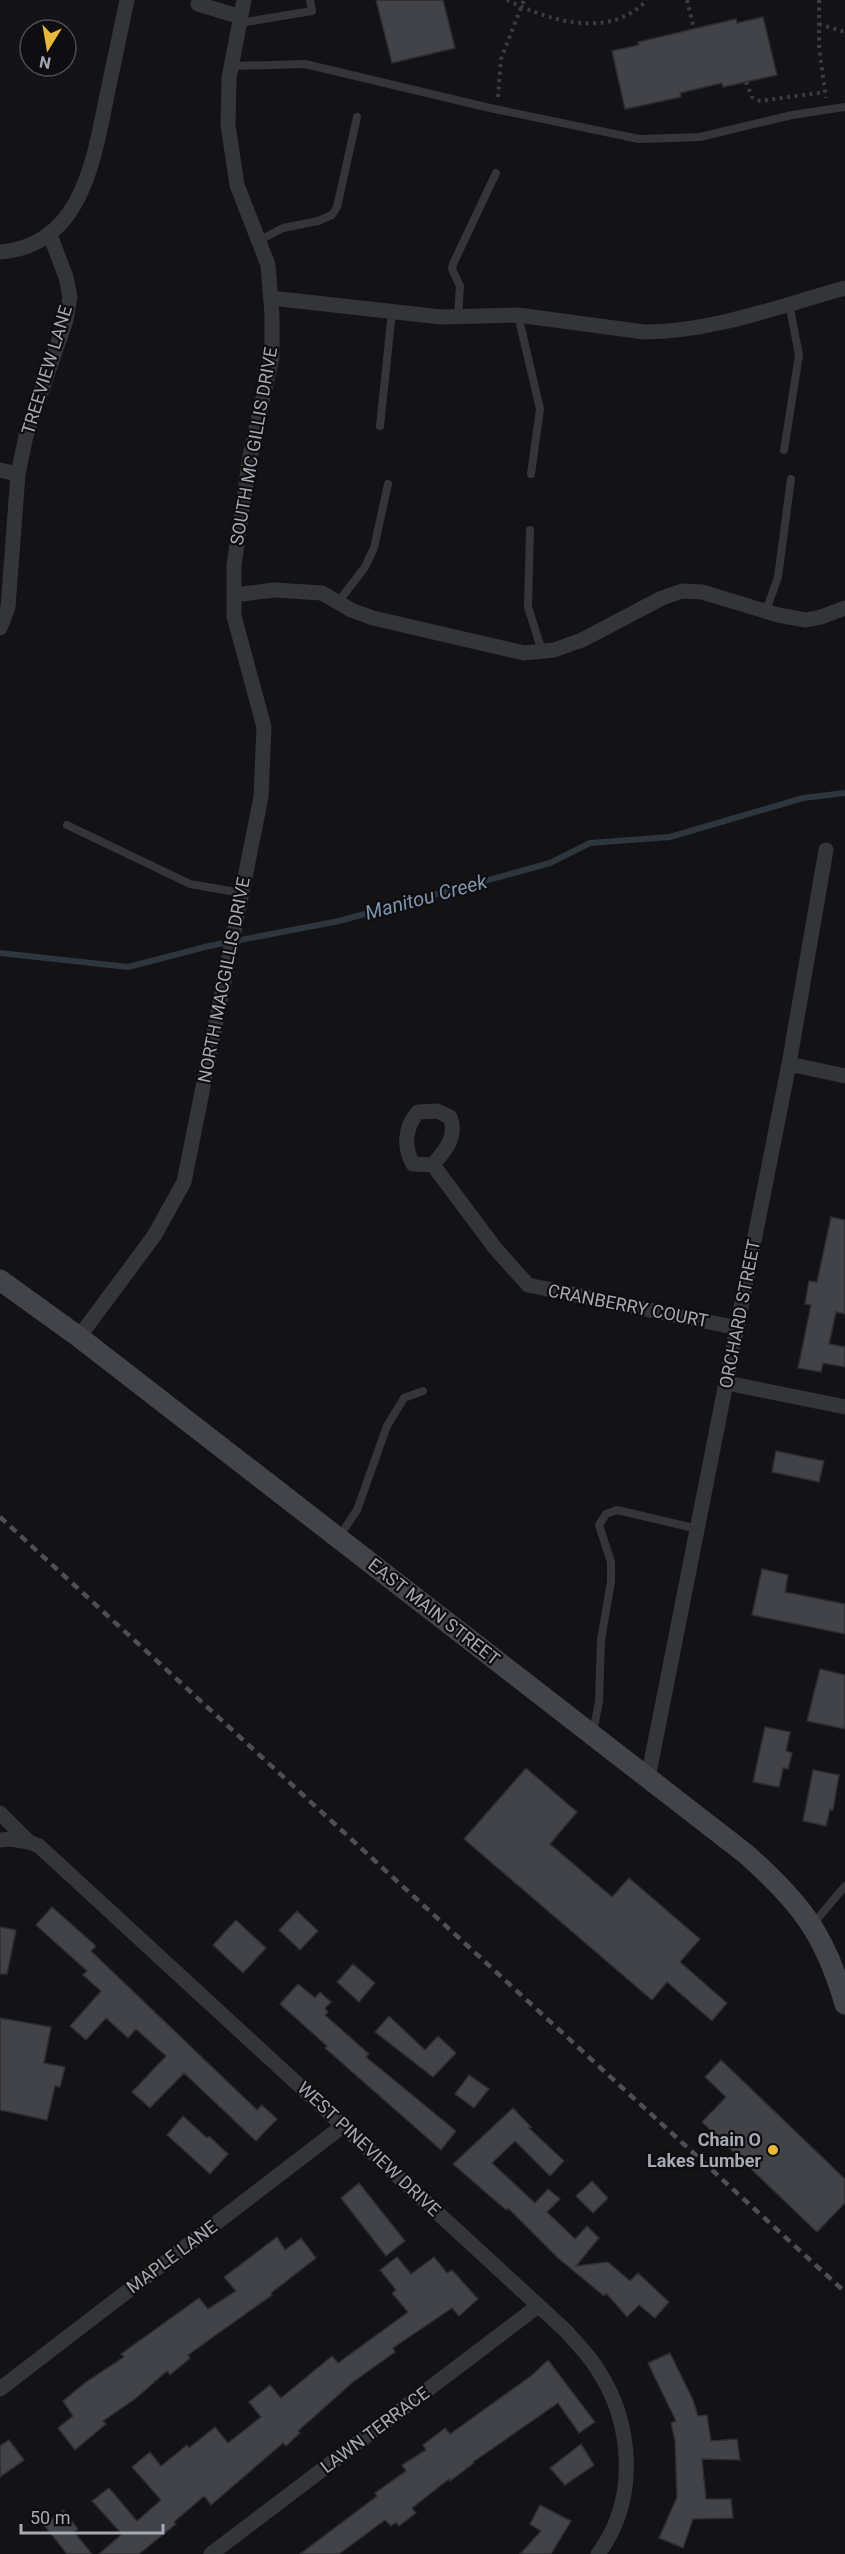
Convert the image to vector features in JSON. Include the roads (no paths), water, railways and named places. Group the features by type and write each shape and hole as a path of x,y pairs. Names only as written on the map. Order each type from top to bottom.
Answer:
{"main road":[{"name":"EAST MAIN STREET","path":"0,1280 79,1337 764,1870 798,1905 812,1925 836,1973 845,2004"}],"street":[{"path":"0,252 21,250 50,235 74,207 88,177 127,0"},
{"name":"SOUTH MC GILLIS DRIVE","path":"234,595 234,565 250,456 272,357 268,265 237,185 228,125 231,66 244,0"},
{"path":"198,4 240,20"},
{"name":"TREEVIEW LANE","path":"0,628 8,608 18,474 26,436 66,320 70,297 66,278 50,235"},
{"path":"271,298 441,317 518,315 644,332 664,332 708,326 845,288"},
{"path":"0,470 18,474"},
{"path":"234,595 274,590 303,590 322,593 351,610 373,618 524,653 542,651 582,640 662,598 682,591 702,592 806,620 845,608"},
{"name":"NORTH MACGILLIS DRIVE","path":"79,1337 154,1236 184,1182 261,797 264,728 234,616 234,595"},
{"name":"ORCHARD STREET","path":"648,1778 789,1064 826,850"},
{"path":"789,1064 845,1076"},
{"name":"CRANBERRY COURT","path":"433,1165 495,1248 528,1285 738,1328"},
{"path":"727,1383 845,1407"},
{"name":"WEST PINEVIEW DRIVE","path":"0,1813 29,1842 39,1846 344,2125 566,2331 596,2366 613,2399 627,2446 626,2480 619,2514 608,2541 598,2554"},
{"path":"0,1840 29,1842"},
{"name":"MAPLE LANE","path":"0,2389 344,2125"},
{"name":"LAWN TERRACE","path":"211,2554 538,2306"}],"lane":[{"path":"240,20 312,10 310,0"},
{"path":"231,66 305,64 496,109 639,139 700,137 845,107"},
{"path":"258,241 282,228 332,215 337,207 357,117"},
{"path":"458,317 460,286 453,264 496,173"},
{"path":"784,450 799,355 789,303"},
{"path":"380,426 392,312"},
{"path":"518,315 540,409 531,474"},
{"path":"766,611 778,577 791,479"},
{"path":"339,602 365,567 374,548 388,484"},
{"path":"530,530 528,607 542,651"},
{"path":"67,825 190,884 242,893"},
{"path":"338,1538 357,1510 387,1426 404,1398 423,1391"},
{"path":"593,1735 599,1701 601,1640 611,1582 611,1562 599,1525 606,1514 617,1510 698,1529"},
{"path":"812,1925 845,1886"}],"waterway":[{"name":"Manitou Creek","path":"0,953 128,967 209,946 339,921 550,863 590,843 670,837 803,798 845,793"}],"railway":[{"path":"0,1517 845,2292"}],"place":[{"name":"Chain O Lakes Lumber","path":"773,2150"}]}
